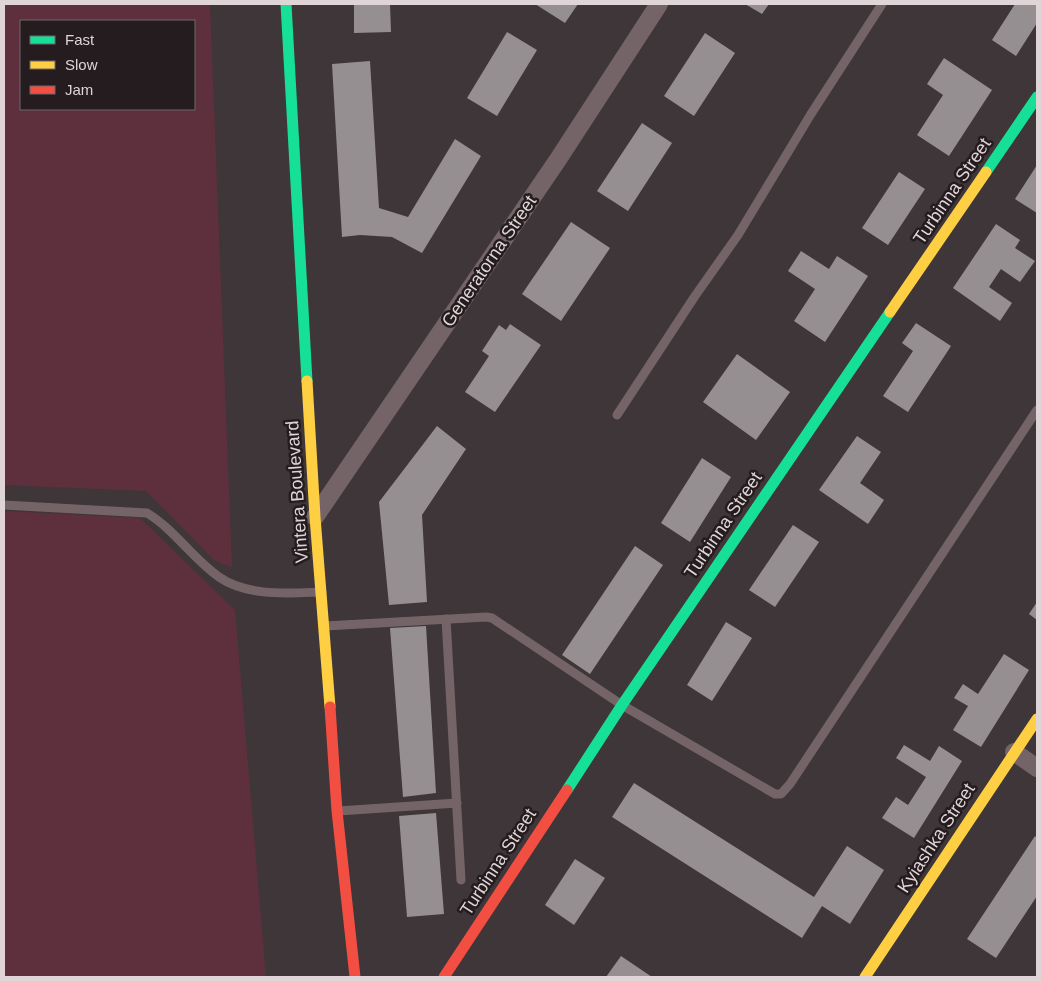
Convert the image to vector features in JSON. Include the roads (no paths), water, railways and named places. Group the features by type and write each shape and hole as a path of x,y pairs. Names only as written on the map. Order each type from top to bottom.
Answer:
{"street":[{"name":"Vintera Boulevard","path":"286,4 315,517 325,626 337,812 355,977"},
{"name":"Generatorna Street","path":"315,517 554,166 659,4"},
{"name":"Turbinna Street","path":"444,977 622,705 1037,97"},
{"name":"Kyiashka Street","path":"865,977 1037,719"},
{"path":"1014,752 1037,768"}],"lane":[{"path":"617,414 695,296 738,236 810,114 882,4"},
{"path":"325,626 492,618 622,705 775,794 781,794 790,784 1037,410"},
{"path":"4,505 146,513 159,521 220,578 242,588 279,593 322,592"},
{"path":"446,619 461,880"},
{"path":"337,812 457,802"}]}
